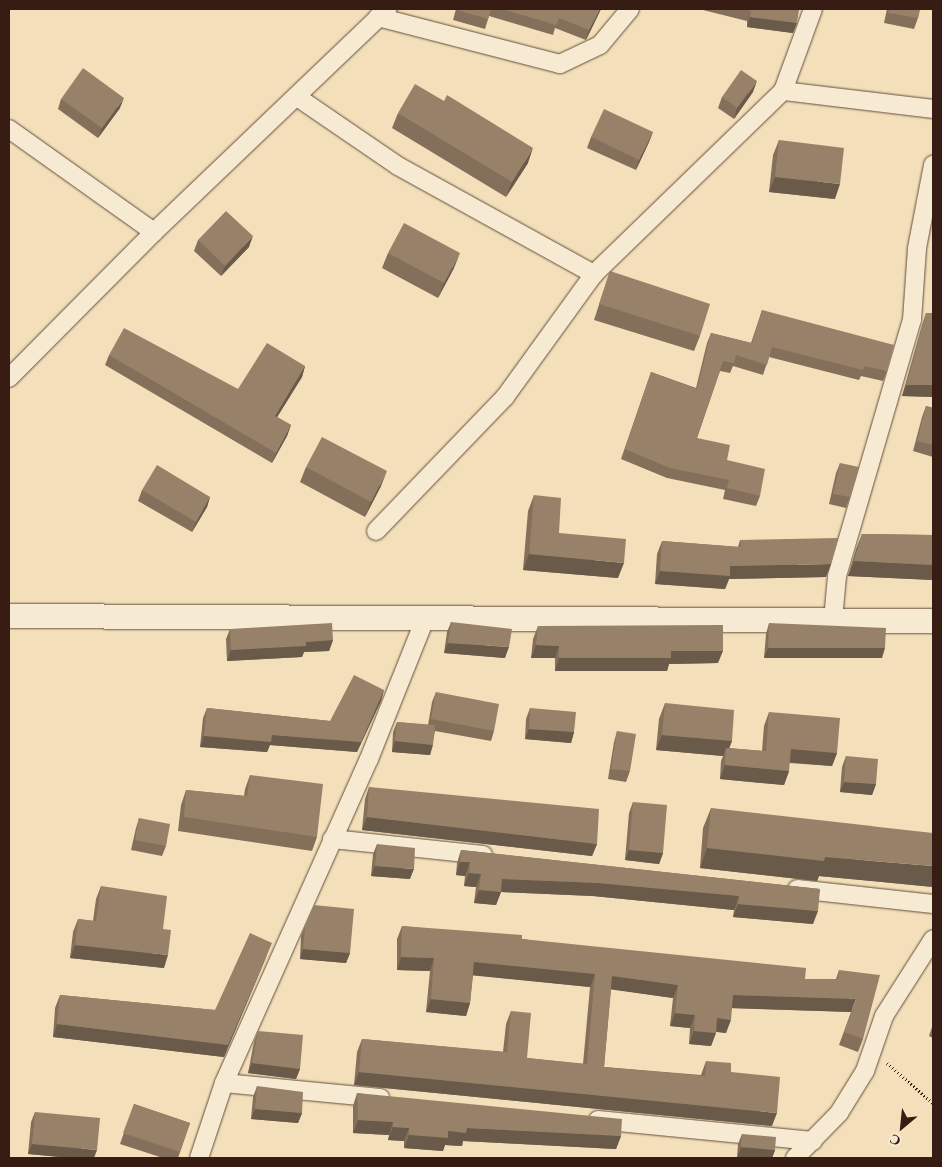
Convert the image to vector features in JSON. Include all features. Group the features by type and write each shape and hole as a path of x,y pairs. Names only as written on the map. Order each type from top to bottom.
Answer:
{"street":[{"path":"9,378 154,232 383,13 560,64 600,45 630,9"},
{"path":"376,531 506,397 594,274 783,91 813,9"},
{"path":"783,91 933,109"},
{"path":"297,97 398,166 594,274"},
{"path":"9,129 154,232"},
{"path":"833,620 837,576 912,320 917,248 933,165"},
{"path":"9,616 933,621"},
{"path":"199,1158 224,1083 332,839 425,618"},
{"path":"332,839 500,857"},
{"path":"776,887 933,904"},
{"path":"795,1158 839,1112 865,1071 884,1016 933,939"},
{"path":"224,1083 400,1100"},
{"path":"577,1118 813,1141"}],"path":[{"path":"877,1037 883,1058 933,1103"}],"building":[{"path":"457,9 491,9 488,19"},
{"path":"502,9 600,9 589,30 559,18 556,25"},
{"path":"743,9 799,9 797,23 750,17 751,11"},
{"path":"889,9 920,9 918,18 888,13"},
{"path":"83,68 124,98 102,128 61,99"},
{"path":"741,70 757,81 737,108 722,97"},
{"path":"415,84 444,101 447,95 533,148 512,182 398,113"},
{"path":"604,109 653,132 639,160 591,137"},
{"path":"779,140 844,148 840,184 775,177"},
{"path":"226,211 253,236 225,266 198,240"},
{"path":"404,223 460,253 444,283 388,253"},
{"path":"610,271 710,304 700,336 599,304"},
{"path":"762,310 894,345 887,371 864,366 863,370 772,347 767,365 736,355 734,363 723,361 697,438 730,445 727,460 765,469 760,496 727,488 729,480 670,468 625,449 651,372 697,389 711,333 752,343"},
{"path":"926,313 933,313 933,385 906,385"},
{"path":"124,328 238,389 267,343 305,366 275,416 291,425 276,453 109,355"},
{"path":"926,406 933,408 933,445 917,441"},
{"path":"322,437 387,471 371,502 306,467"},
{"path":"840,463 859,467 850,497 833,494"},
{"path":"157,465 210,497 196,522 142,490"},
{"path":"534,495 561,498 559,533 626,539 624,563 529,554"},
{"path":"862,534 933,535 933,565 854,561"},
{"path":"838,538 831,564 730,566 730,576 660,571 662,541 741,547 740,540"},
{"path":"451,622 512,629 509,647 448,643"},
{"path":"332,623 333,640 306,642 306,646 231,650 230,629"},
{"path":"769,623 886,628 885,648 768,648"},
{"path":"723,625 723,651 671,651 671,658 559,658 559,646 536,645 538,626"},
{"path":"354,675 384,690 361,742 272,735 271,742 204,736 207,708 330,721"},
{"path":"436,692 499,704 494,731 431,719"},
{"path":"665,703 734,710 732,741 662,735"},
{"path":"530,708 576,712 574,732 529,729"},
{"path":"769,712 840,718 837,753 791,749 789,771 725,765 726,748 766,751"},
{"path":"397,722 435,725 433,745 395,741"},
{"path":"617,731 636,734 630,771 611,769"},
{"path":"846,756 878,759 876,784 844,782"},
{"path":"250,775 323,784 317,837 184,817 186,790 247,796"},
{"path":"369,787 599,809 597,844 367,817"},
{"path":"633,802 667,805 663,853 629,850"},
{"path":"711,808 933,833 933,866 825,857 824,861 707,848"},
{"path":"139,818 170,824 166,846 135,840"},
{"path":"377,844 415,848 414,869 375,866"},
{"path":"461,850 820,889 818,911 738,904 739,896 598,883 502,879 501,892 479,890 481,874 469,873 470,862 460,862"},
{"path":"101,886 167,896 163,929 171,930 168,955 75,945 78,919 96,921"},
{"path":"314,905 354,909 350,953 303,949 305,926"},
{"path":"402,926 522,935 522,939 806,968 805,979 838,979 839,970 880,975 863,1039 844,1032 856,999 733,995 731,1020 717,1018 716,1033 694,1031 695,1015 675,1013 678,985 612,976 604,1067 705,1076 706,1061 731,1063 731,1072 780,1077 777,1113 359,1072 362,1039 507,1052 511,1011 531,1013 527,1058 587,1064 595,974 474,962 470,1003 431,999 434,958 401,957"},
{"path":"250,933 272,943 228,1045 57,1024 60,995 215,1010"},
{"path":"258,1031 303,1035 300,1069 252,1063"},
{"path":"257,1086 303,1092 302,1113 255,1109"},
{"path":"357,1093 622,1119 621,1136 467,1128 466,1133 448,1131 448,1138 409,1135 409,1128 393,1127 393,1122 358,1120"},
{"path":"134,1104 190,1123 180,1152 123,1133"},
{"path":"35,1112 100,1118 97,1150 32,1144"},
{"path":"742,1134 776,1137 775,1150 741,1147"}]}
